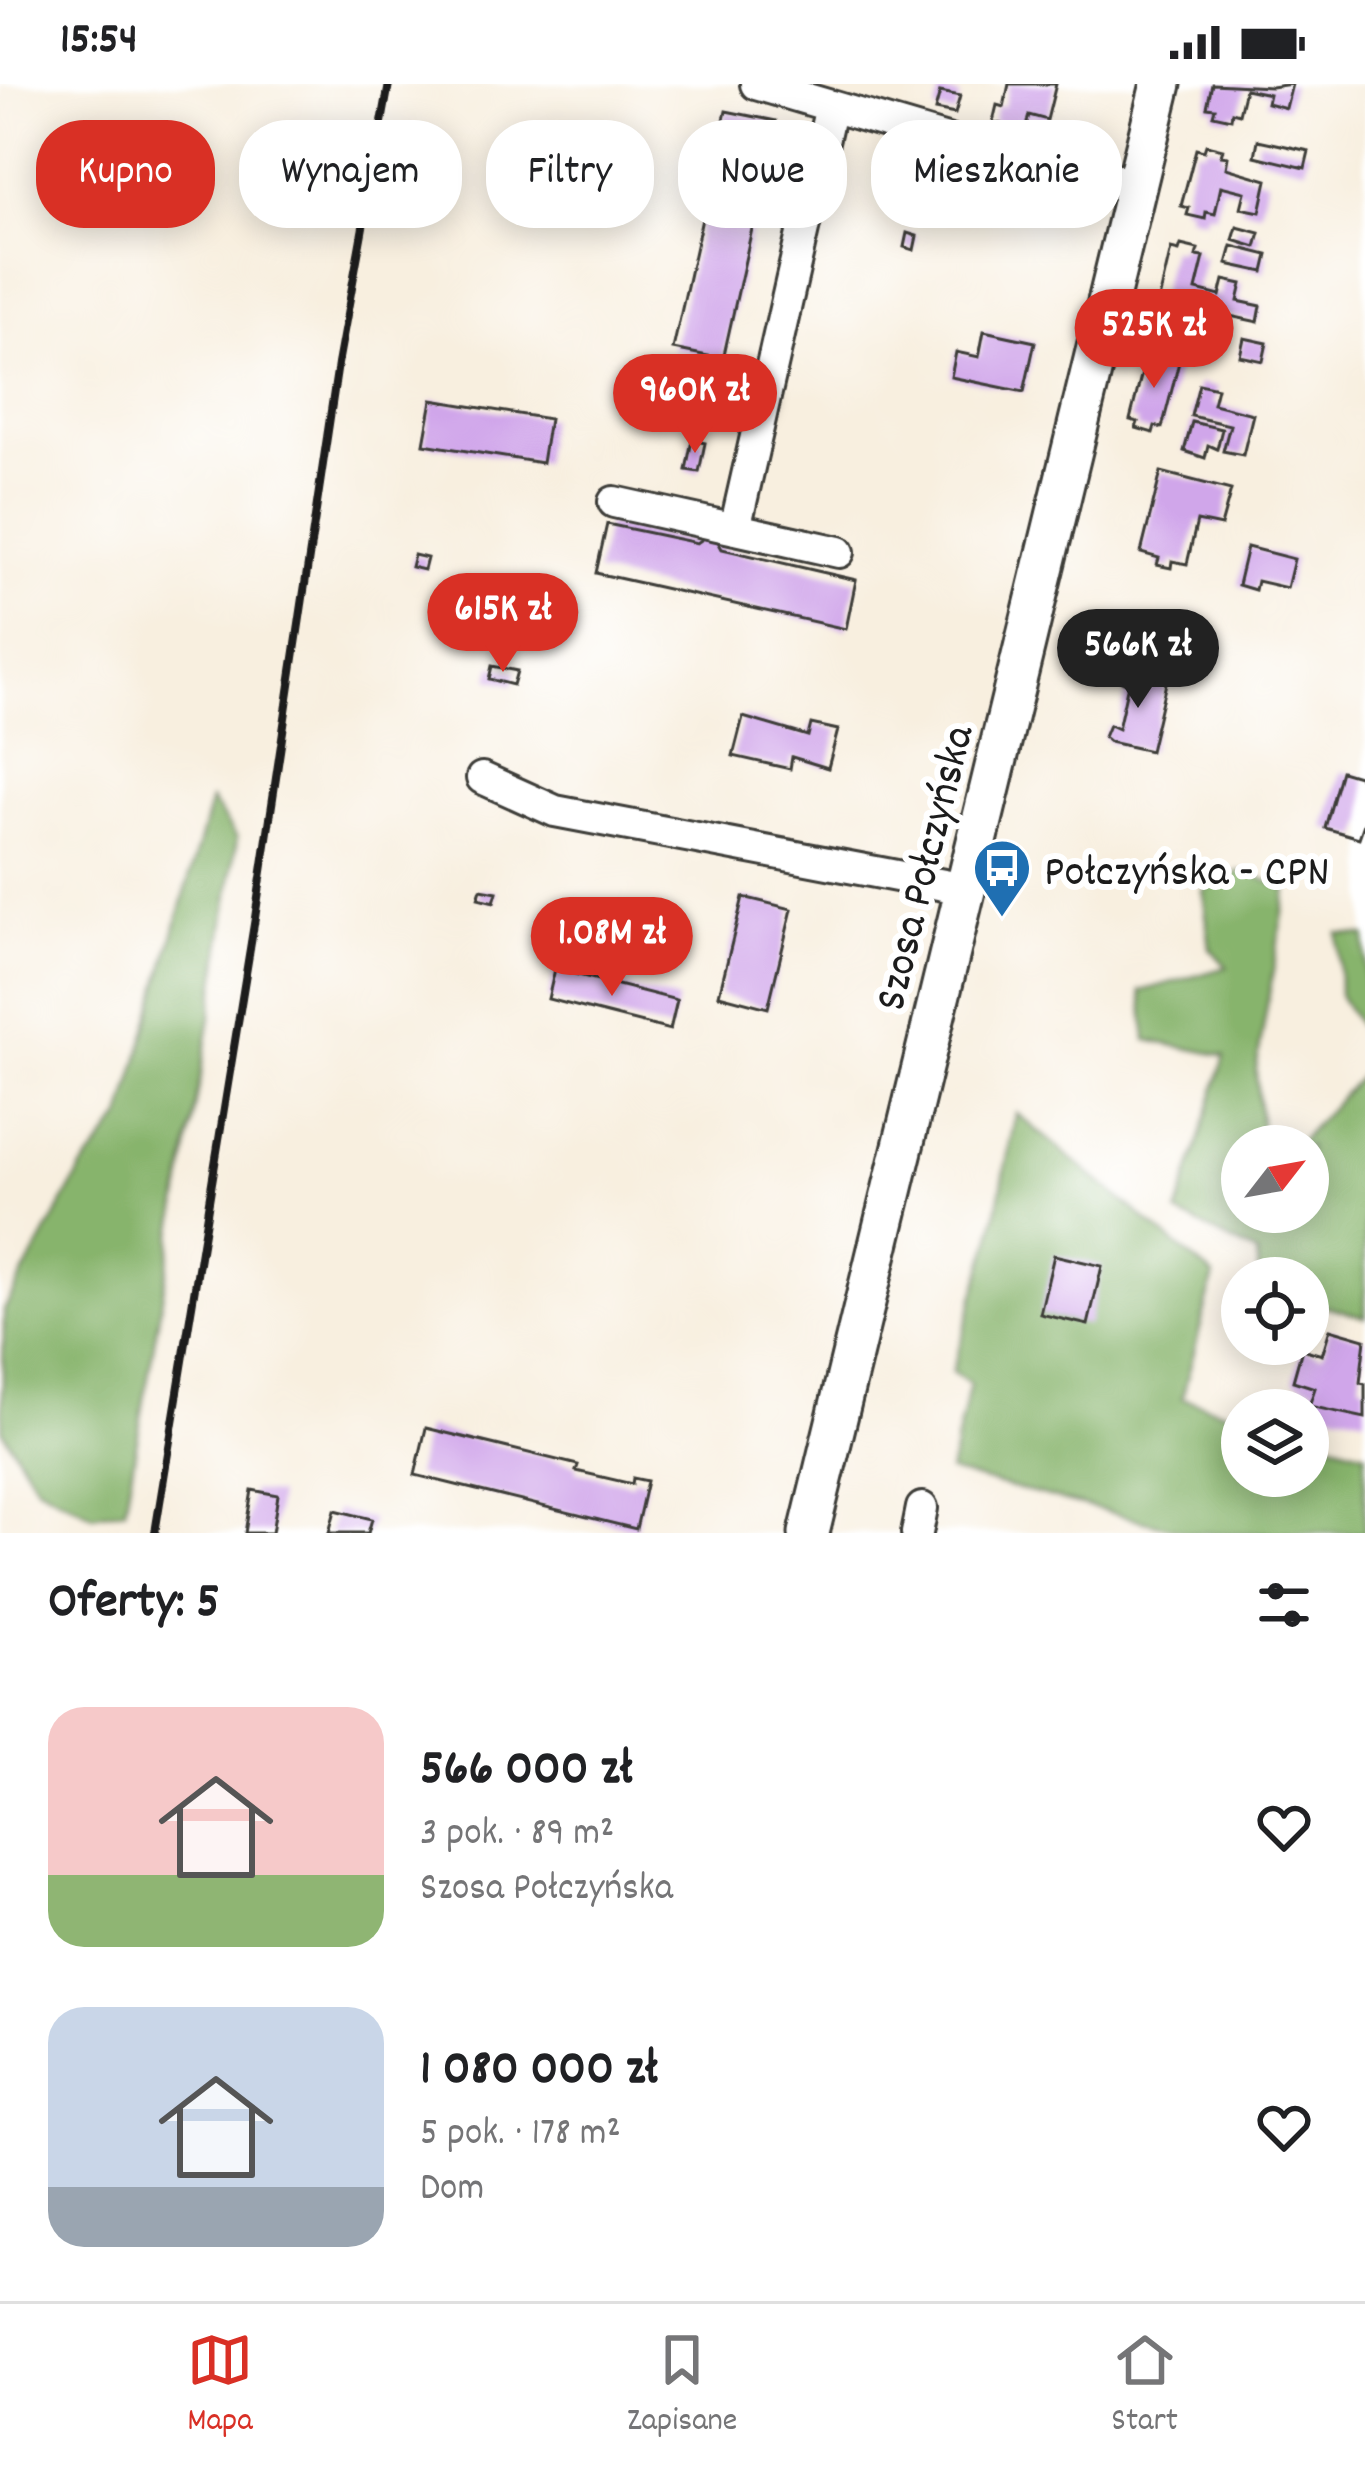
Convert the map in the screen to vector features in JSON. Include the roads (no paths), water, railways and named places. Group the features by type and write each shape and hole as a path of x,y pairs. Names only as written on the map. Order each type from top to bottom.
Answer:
{"main road":[{"name":"Szosa Połczyńska","path":"808,1533 1161,84"}],"lane":[{"path":"757,84 976,149 1136,184"},
{"path":"735,529 831,106"},
{"path":"614,502 839,552"},
{"path":"482,778 554,811 964,890"}],"railway":[{"path":"155,1533 255,918 338,364 389,84"}],"place":[{"name":"Połczyńska - CPN","path":"1002,919"}]}
